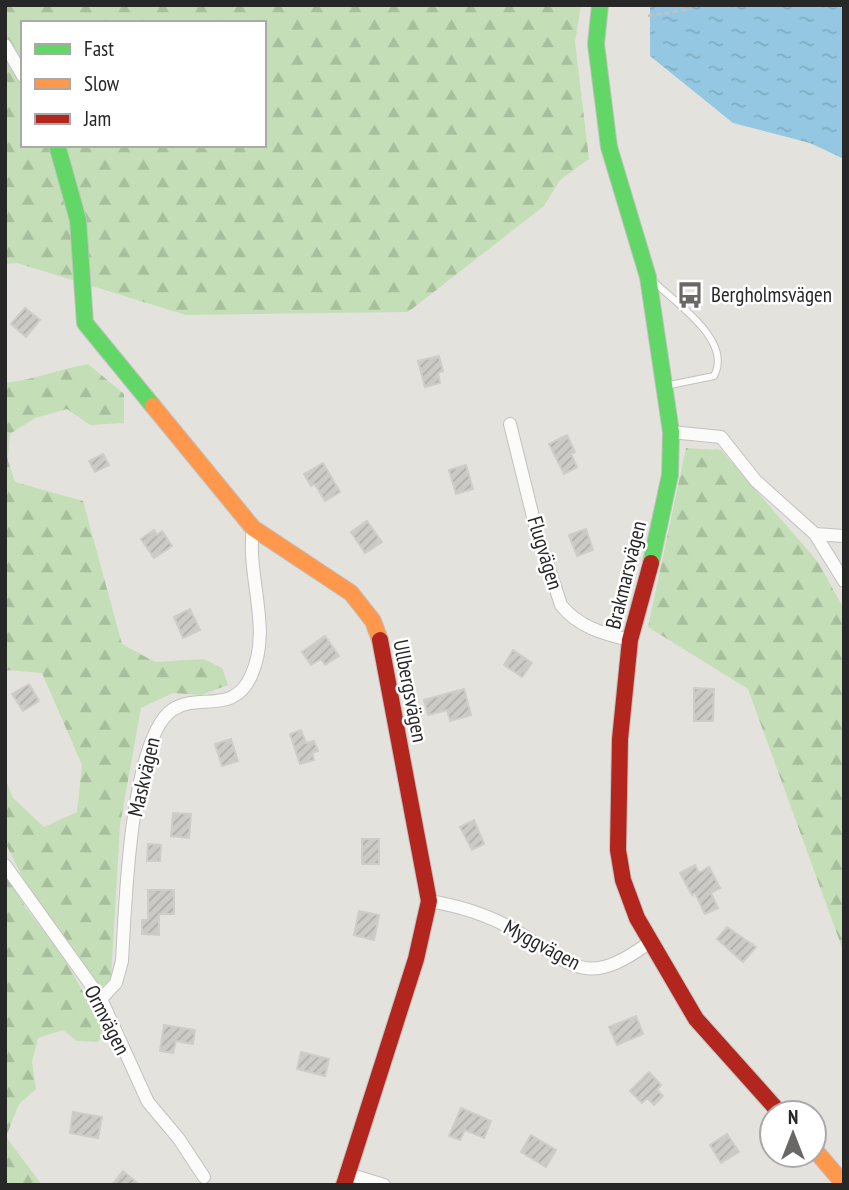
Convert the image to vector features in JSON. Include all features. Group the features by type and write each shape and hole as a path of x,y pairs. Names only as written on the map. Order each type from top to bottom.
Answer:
{"street":[{"name":"Brakmarsvägen","path":"600,5 596,44 609,147 648,276 671,432 670,475 659,536 630,640 620,739 618,850 623,880 650,942 696,1019 767,1099"},
{"path":"5,45 21,73"},
{"name":"Ullbergsvägen","path":"58,147 78,220 85,323 253,528 351,593 373,621 380,639 429,901 416,959 346,1179"},
{"name":"Flugvägen","path":"510,424 535,525 561,605 568,614 599,633 630,640"},
{"path":"671,432 721,437 756,481 815,534 844,581"},
{"name":"Maskvägen","path":"101,999 116,983 122,961 134,820 148,747 155,728 179,706 232,698 244,688 252,675 261,635 250,545 253,528"},
{"path":"815,534 844,536"},
{"name":"Ormvägen","path":"5,865 101,999 148,1102 179,1139 204,1177"},
{"name":"Myggvägen","path":"429,901 476,912 515,930 576,967 602,969 612,966 650,942"},
{"path":"828,1165 844,1184"},
{"path":"346,1179 384,1185"}],"lane":[{"path":"648,276 711,338 719,355 720,365 714,376 663,386"}],"path":[{"path":"648,16 691,9"}],"green space":[{"path":"5,5 581,5 575,42 589,159 560,180 544,206 408,312 186,315 17,263 5,264"},
{"path":"88,364 124,394 124,423 90,425 67,409 35,418 10,434 8,461 15,482 83,501 122,644 155,662 204,659 222,668 228,685 201,695 173,693 141,708 120,825 111,980 99,989 36,905 5,842 5,778 13,798 44,827 77,812 82,765 42,673 5,670 5,383"},
{"path":"686,448 721,450 818,562 844,609 844,953 748,689 648,627"},
{"path":"5,868 25,907 60,951 105,1031 98,1042 77,1041 63,1030 38,1038 32,1062 36,1089 19,1104 6,1137 42,1185 5,1185"}],"water":[{"path":"650,5 844,5 844,159 810,143 733,123 650,56"}],"building":[{"path":"25,308 40,320 26,337 11,324"},
{"path":"439,356 443,371 438,373 440,383 425,387 418,361"},
{"path":"567,435 575,452 571,454 577,467 564,474 549,444"},
{"path":"103,454 109,465 95,472 89,461"},
{"path":"323,463 340,492 325,501 315,484 311,486 304,474"},
{"path":"466,465 473,489 456,494 449,470"},
{"path":"367,521 382,542 365,553 351,532"},
{"path":"586,529 593,550 577,556 569,535"},
{"path":"154,530 157,535 162,531 172,546 154,558 141,539"},
{"path":"190,609 200,630 183,638 174,617"},
{"path":"325,636 339,656 325,665 321,659 311,665 302,652"},
{"path":"513,650 532,663 522,677 504,665"},
{"path":"29,684 39,701 23,711 12,694"},
{"path":"694,688 714,689 713,721 694,721"},
{"path":"464,689 471,715 450,721 447,710 428,715 424,700"},
{"path":"301,730 306,743 314,741 318,751 312,753 314,760 300,764 290,734"},
{"path":"231,739 238,761 222,766 215,744"},
{"path":"173,813 191,814 189,838 171,836"},
{"path":"474,820 484,844 472,850 460,827"},
{"path":"362,839 379,839 379,864 362,864"},
{"path":"148,844 161,845 160,861 147,861"},
{"path":"695,865 699,873 709,867 720,888 711,893 718,908 705,914 695,893 692,895 680,873"},
{"path":"148,890 174,890 174,914 159,914 159,935 142,934 142,920 148,920"},
{"path":"359,911 379,915 374,940 354,935"},
{"path":"727,927 756,947 743,962 717,939"},
{"path":"636,1016 643,1034 617,1045 609,1027"},
{"path":"164,1025 195,1030 193,1044 176,1041 173,1053 160,1051"},
{"path":"301,1052 329,1059 325,1076 297,1069"},
{"path":"649,1072 661,1085 657,1090 663,1096 654,1105 647,1098 642,1103 630,1091"},
{"path":"461,1108 491,1121 484,1138 465,1130 460,1140 449,1136"},
{"path":"73,1112 102,1117 98,1138 70,1133"},
{"path":"727,1134 739,1152 721,1163 710,1145"},
{"path":"531,1135 556,1150 546,1167 521,1152"},
{"path":"123,1171 140,1185 112,1185"}],"traffic: fast":[{"path":"600,5 596,44 609,147 648,277 671,432 670,475 651,563"},
{"path":"58,147 78,220 85,323 153,406"}],"traffic: slow":[{"path":"153,406 253,528 351,593 373,621 380,640"},
{"path":"828,1165 844,1184"}],"traffic: jam":[{"path":"651,563 630,640 620,739 618,850 623,880 637,918 696,1019 767,1099"},
{"path":"344,1185 416,959 429,901 380,640"}],"place":[{"name":"Bergholmsvägen","path":"690,295"}]}
